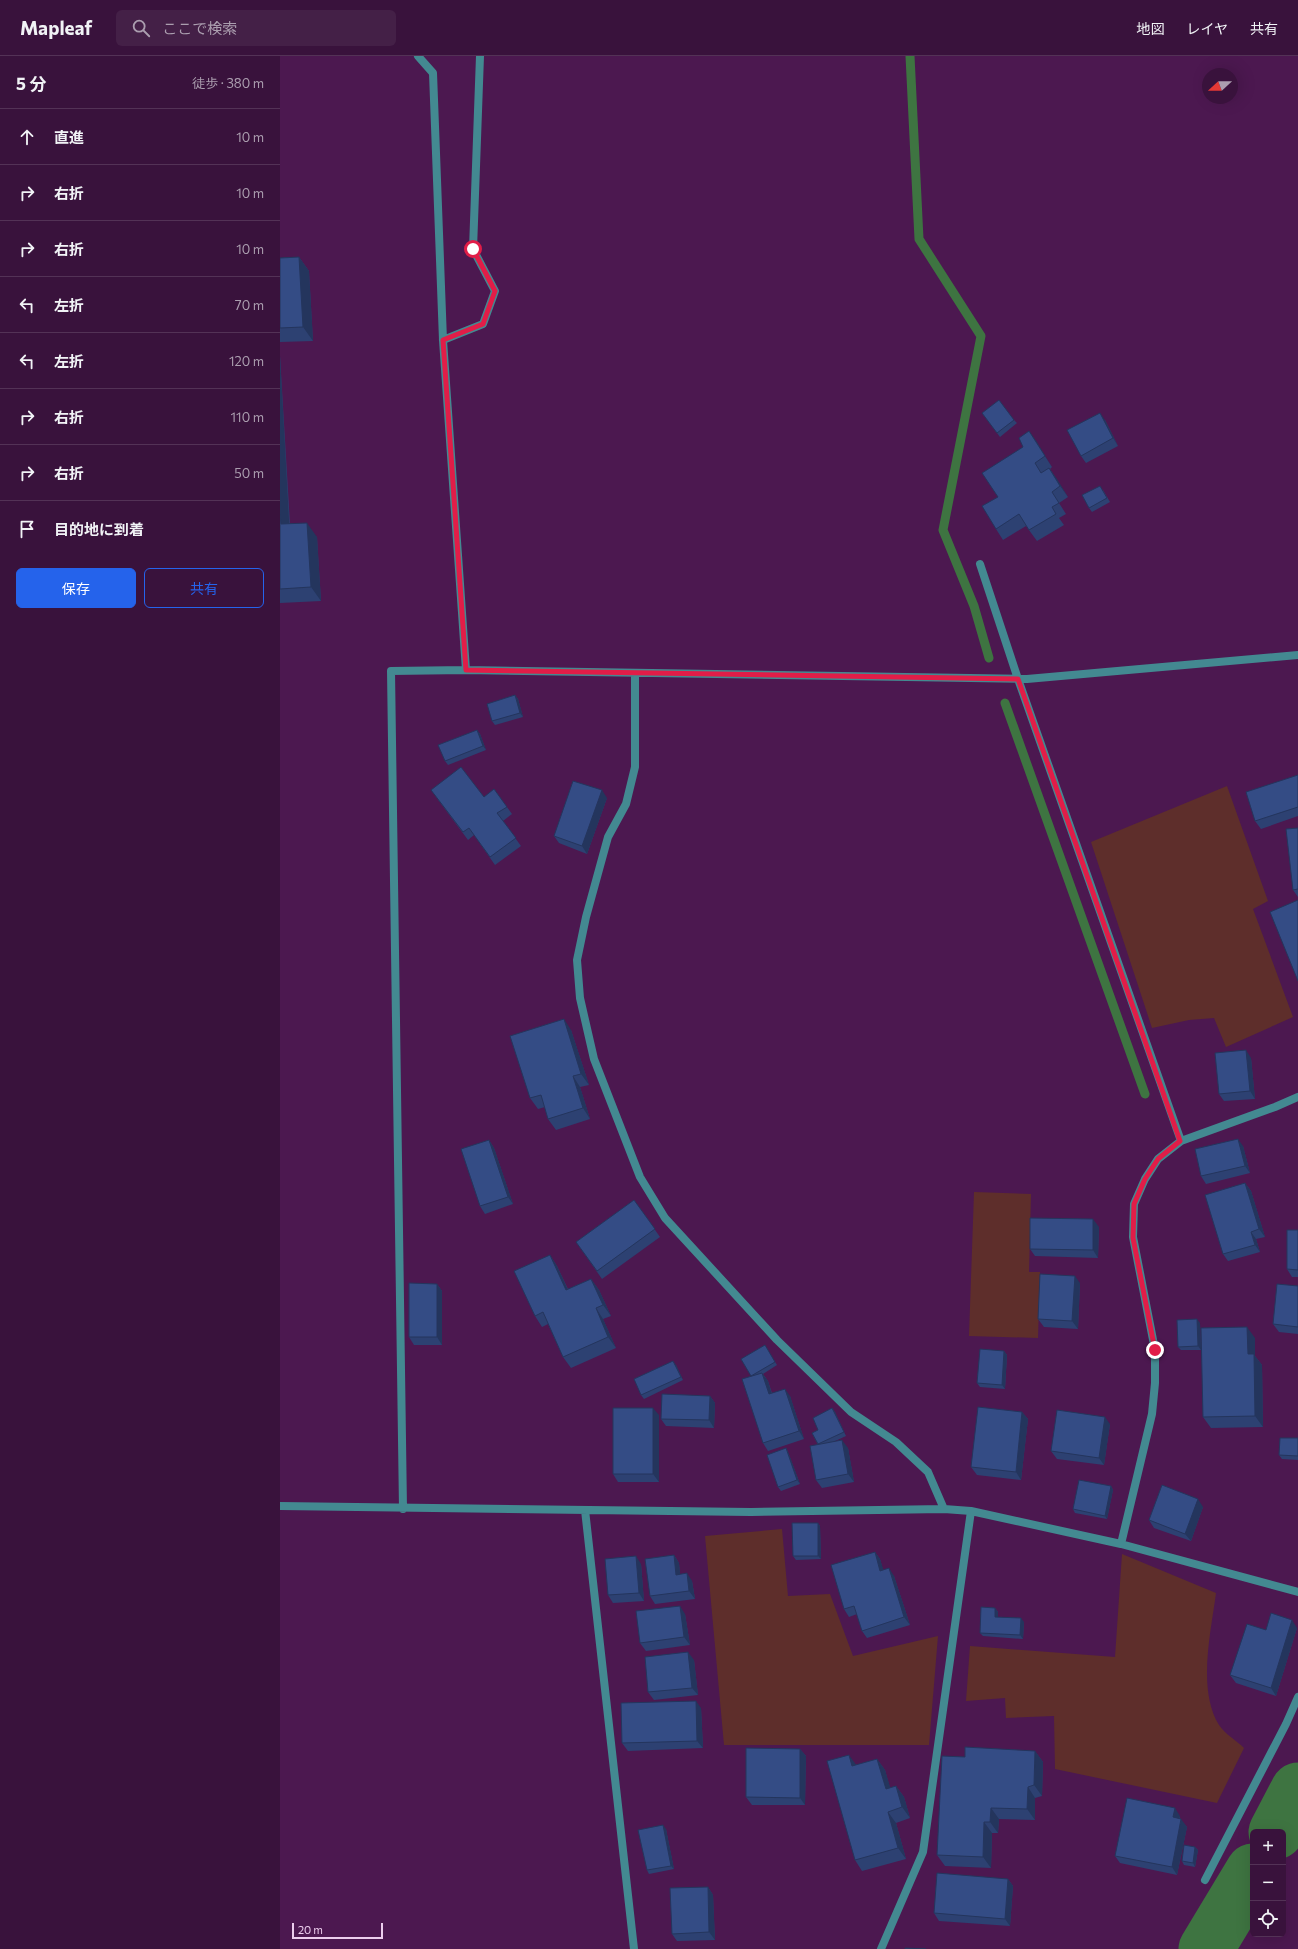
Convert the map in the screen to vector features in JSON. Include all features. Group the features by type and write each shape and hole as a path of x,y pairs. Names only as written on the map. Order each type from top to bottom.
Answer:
{"street":[{"path":"418,56 433,73 443,340 466,670"},
{"path":"443,340 483,324 495,291 473,249 480,56"},
{"path":"980,564 1018,679 1180,1141"},
{"path":"403,1509 391,671 466,670 1018,679 1298,655"},
{"path":"636,673 635,767 626,804 608,837 586,917 577,960 580,998 594,1059 640,1177 665,1218 777,1340 851,1412 896,1442 928,1472 944,1509"},
{"path":"1121,1544 1152,1414 1155,1383 1155,1350 1133,1238 1134,1204 1145,1179 1158,1159 1180,1141 1275,1107 1298,1097"},
{"path":"280,1506 403,1509 751,1512 944,1509 971,1511 1121,1544 1298,1592"},
{"path":"585,1510 634,1949"},
{"path":"881,1949 923,1852 971,1511"},
{"path":"1205,1880 1286,1724 1298,1697"}],"shaded area":[{"path":"1227,786 1268,901 1253,909 1293,1017 1226,1047 1214,1018 1189,1020 1152,1028 1091,842"},
{"path":"974,1192 1031,1194 1029,1272 1040,1272 1038,1338 969,1336"},
{"path":"782,1529 788,1596 830,1594 853,1656 938,1636 929,1745 724,1745 705,1536"},
{"path":"1122,1554 1216,1593 1207,1660 1209,1695 1212,1711 1219,1725 1244,1748 1217,1803 1055,1769 1054,1716 1006,1718 1005,1698 966,1701 970,1646 1115,1657"}],"building":[{"path":"299,257 303,327 280,328 280,258"},
{"path":"999,400 1014,420 997,433 982,413"},
{"path":"1100,413 1113,438 1081,456 1067,430"},
{"path":"1029,431 1045,456 1035,463 1041,473 1049,468 1060,486 1052,492 1059,503 1052,507 1056,514 1029,530 1019,514 996,529 982,506 998,497 982,473 1023,447 1019,438"},
{"path":"1100,486 1107,498 1089,508 1082,495"},
{"path":"280,514 281,524 307,523 311,587 280,589"},
{"path":"515,695 520,713 492,721 487,704"},
{"path":"477,730 483,746 445,761 438,745"},
{"path":"461,767 484,797 494,789 507,807 497,813 516,838 490,857 469,828 463,832 431,790"},
{"path":"1298,775 1298,807 1255,821 1246,792"},
{"path":"573,781 602,790 582,846 554,836"},
{"path":"1298,828 1298,889 1293,890 1286,829"},
{"path":"1298,900 1298,981 1270,912"},
{"path":"564,1019 581,1074 573,1076 583,1108 548,1119 541,1095 530,1098 510,1036"},
{"path":"1246,1050 1250,1091 1219,1094 1215,1053"},
{"path":"1238,1139 1245,1166 1201,1176 1195,1149"},
{"path":"489,1140 508,1197 480,1206 461,1149"},
{"path":"1245,1183 1259,1229 1251,1232 1255,1245 1223,1254 1205,1195"},
{"path":"634,1200 655,1229 597,1271 576,1242"},
{"path":"1030,1218 1093,1219 1093,1250 1030,1249"},
{"path":"1287,1230 1298,1230 1298,1270 1287,1269"},
{"path":"550,1255 566,1290 591,1279 603,1305 596,1308 608,1337 563,1357 543,1312 535,1316 514,1271"},
{"path":"1040,1274 1075,1276 1072,1321 1038,1319"},
{"path":"409,1283 437,1284 437,1337 409,1337"},
{"path":"1277,1284 1298,1286 1298,1327 1273,1324"},
{"path":"1197,1319 1198,1346 1178,1347 1177,1320"},
{"path":"1247,1327 1248,1354 1254,1354 1255,1416 1203,1417 1201,1328"},
{"path":"765,1345 775,1362 751,1376 741,1359"},
{"path":"980,1349 1004,1351 1002,1385 977,1383"},
{"path":"673,1361 681,1377 641,1395 634,1379"},
{"path":"762,1373 769,1394 785,1389 799,1431 763,1443 742,1379"},
{"path":"662,1394 710,1396 709,1420 661,1419"},
{"path":"978,1407 1022,1412 1016,1472 971,1467"},
{"path":"613,1408 653,1408 653,1474 613,1474"},
{"path":"832,1408 844,1432 818,1444 812,1433 818,1430 813,1418"},
{"path":"1057,1410 1105,1417 1099,1458 1051,1451"},
{"path":"1280,1438 1298,1438 1298,1456 1279,1455"},
{"path":"842,1440 848,1474 816,1480 810,1446"},
{"path":"786,1448 797,1480 778,1487 767,1455"},
{"path":"1079,1480 1111,1486 1105,1516 1073,1509"},
{"path":"1162,1485 1198,1499 1185,1534 1149,1520"},
{"path":"792,1523 818,1523 818,1556 793,1556"},
{"path":"875,1552 880,1571 889,1568 904,1617 862,1631 854,1606 844,1609 831,1565"},
{"path":"674,1555 676,1575 687,1573 689,1591 650,1596 645,1559"},
{"path":"636,1556 639,1593 608,1595 605,1559"},
{"path":"680,1606 684,1637 640,1643 636,1611"},
{"path":"981,1607 995,1608 995,1617 1021,1618 1020,1635 980,1633"},
{"path":"1271,1613 1292,1620 1271,1688 1230,1675 1247,1624 1266,1630"},
{"path":"688,1652 692,1688 648,1692 645,1657"},
{"path":"696,1701 697,1741 622,1743 621,1703"},
{"path":"965,1747 1035,1751 1034,1785 1028,1787 1027,1809 991,1808 990,1822 984,1822 983,1857 937,1855 942,1756 965,1757"},
{"path":"746,1748 800,1749 800,1798 746,1797"},
{"path":"849,1755 852,1766 877,1759 886,1789 896,1786 902,1807 888,1812 898,1848 855,1860 827,1761"},
{"path":"1127,1798 1175,1808 1173,1817 1181,1819 1172,1867 1115,1856"},
{"path":"663,1825 671,1866 647,1870 638,1830"},
{"path":"1184,1845 1195,1847 1193,1863 1182,1861"},
{"path":"937,1873 1008,1879 1005,1919 934,1913"},
{"path":"708,1887 709,1932 672,1934 670,1888"},
{"path":"905,1948 926,1949 905,1949"}],"waterway":[{"path":"910,56 919,239 981,336 943,530 974,606 989,658"},
{"path":"1005,703 1145,1094"},
{"path":"1278,1829 1298,1790"},
{"path":"1206,1949 1250,1876"}],"route":[{"path":"473,249 495,291 483,324 443,340 466,670 1018,679 1180,1141 1158,1159 1145,1179 1134,1204 1133,1238 1155,1350"}]}
